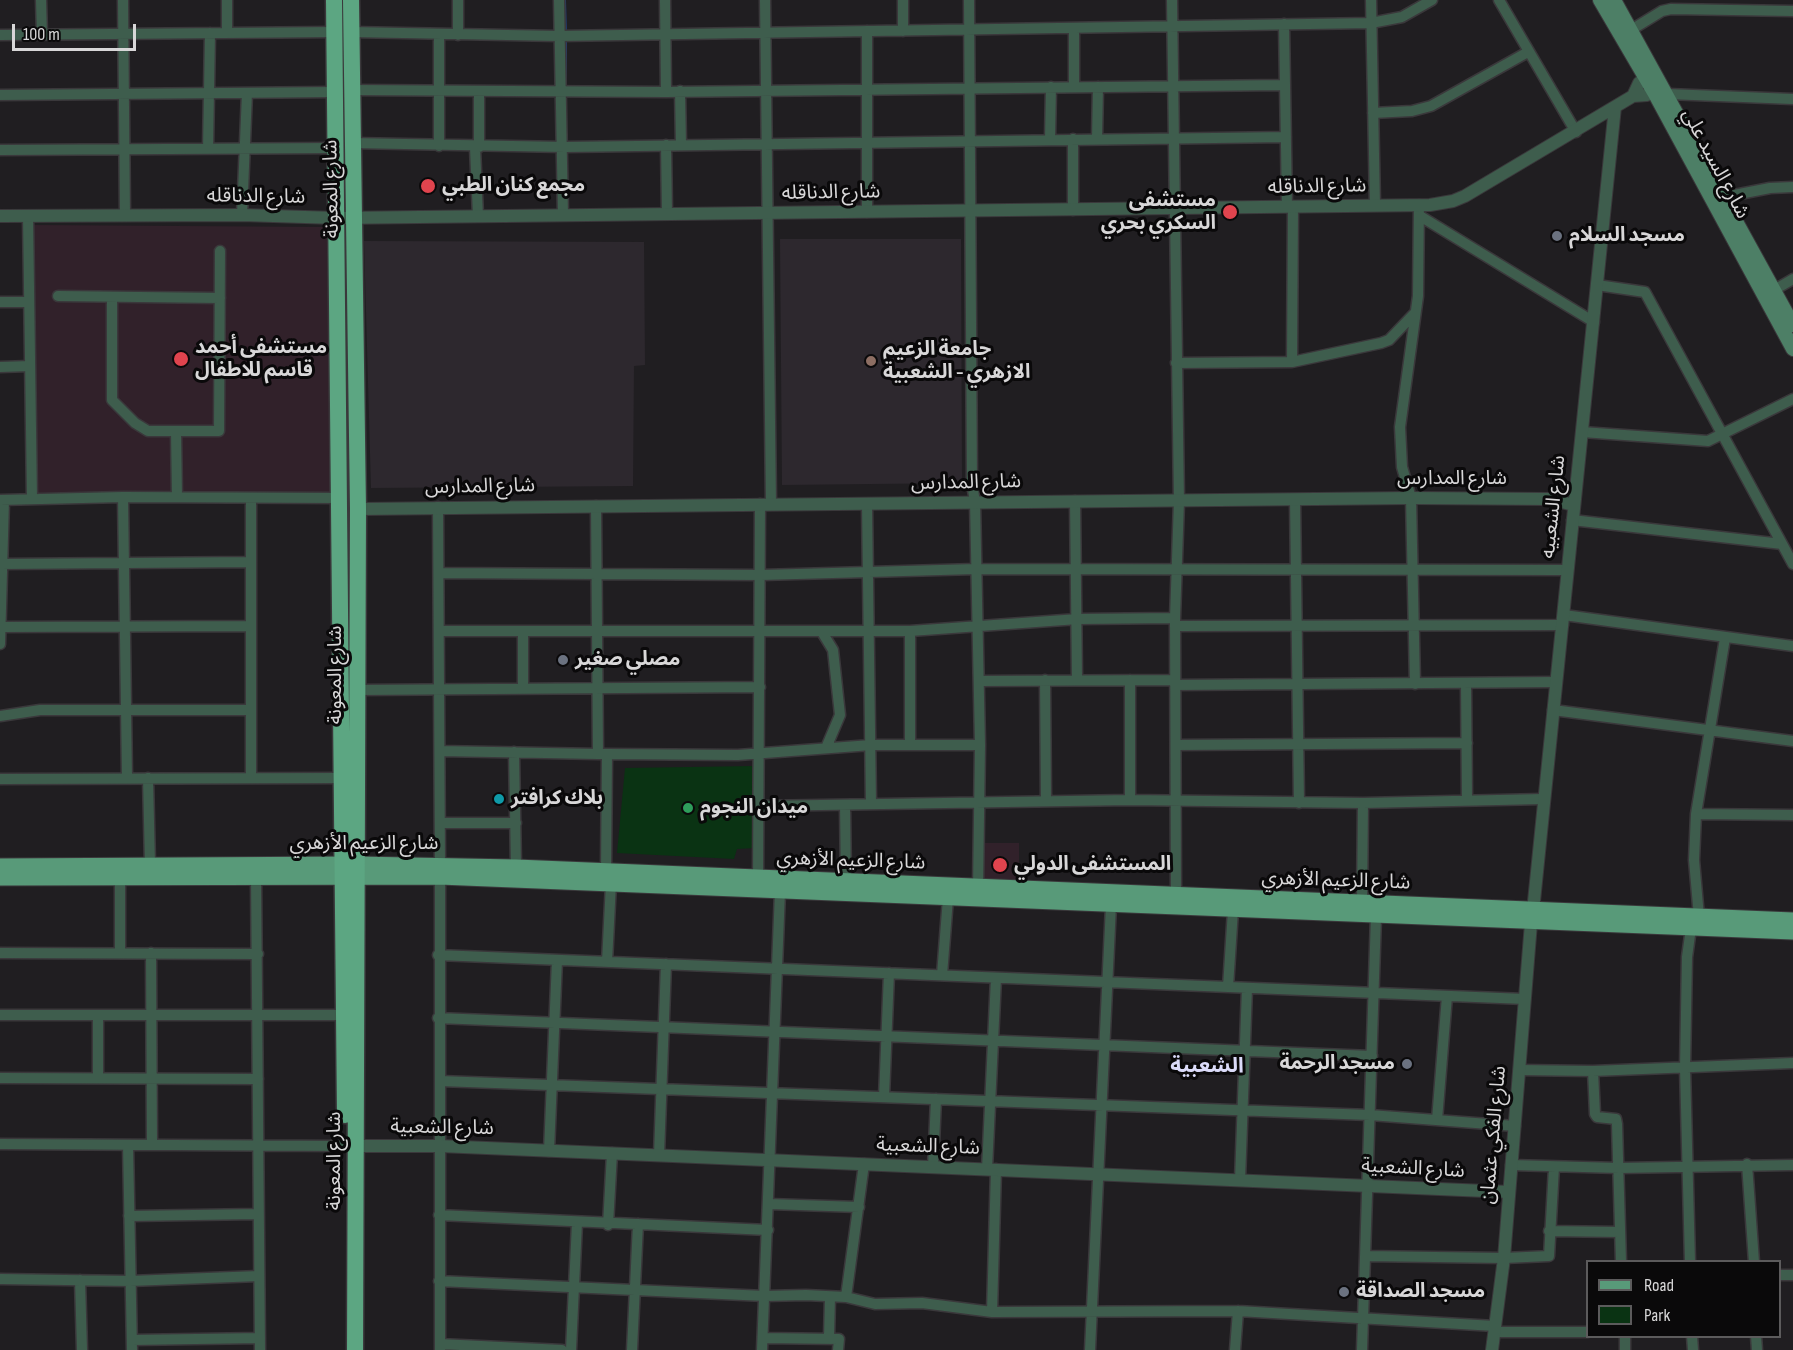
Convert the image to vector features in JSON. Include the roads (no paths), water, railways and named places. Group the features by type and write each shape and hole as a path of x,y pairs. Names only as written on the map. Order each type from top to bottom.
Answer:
{"highway":[{"name":"شارع المعونة","path":"334,0 343,32"},
{"name":"شارع المعونة","path":"351,0 343,32 343,91 336,148 345,218 358,509 357,690 344,1015 355,1350"},
{"name":"شارع المعونة","path":"343,91 352,143 345,218 340,498 342,778 350,869 350,1146 344,1350"}],"main road":[{"name":"شارع السيد علي","path":"1600,0 1656,84 1724,196 1793,349"},
{"name":"شارع السيد علي","path":"1614,0 1656,84 1769,293 1793,326"},
{"name":"شارع الزعيم الأزهري","path":"0,867 150,865 440,871 608,878 780,891 1376,916 1532,917 1695,922 1793,920"},
{"name":"شارع الزعيم الأزهري","path":"440,871 516,867 608,878 759,879 1362,903 1532,917"},
{"name":"شارع الزعيم الأزهري","path":"0,878 256,876 350,869"},
{"name":"شارع الزعيم الأزهري","path":"1695,922 1793,932"}],"street":[{"path":"41,0 42,35"},
{"path":"123,0 125,215"},
{"path":"226,0 227,33"},
{"path":"458,0 458,35"},
{"path":"559,0 563,215"},
{"path":"665,0 666,92"},
{"path":"759,879 767,213 765,0"},
{"path":"903,0 903,31"},
{"path":"969,0 972,484 975,502 979,626 978,888"},
{"path":"1172,0 1179,501 1175,622 1176,896"},
{"path":"1371,0 1375,205"},
{"path":"0,35 416,32 458,35 559,36 1371,23 1402,17 1432,0"},
{"path":"1499,0 1576,132"},
{"path":"1631,30 1662,11 1671,9 1744,5 1793,11"},
{"path":"1284,24 1292,362"},
{"path":"1074,28 1074,87"},
{"path":"867,31 867,212"},
{"path":"208,149 210,33"},
{"path":"439,34 439,146"},
{"path":"1373,113 1412,111 1431,106 1528,52"},
{"path":"1656,84 1793,99"},
{"name":"شارع الدناقله","path":"0,216 242,215 345,218 1375,205 1419,211 1465,196 1656,84"},
{"path":"0,95 440,90 666,92 1284,85"},
{"path":"1050,139 1051,87"},
{"path":"1097,139 1098,87"},
{"path":"479,91 479,147"},
{"path":"680,91 681,145"},
{"path":"242,215 247,150 248,93"},
{"name":"شارع الشعبيه","path":"1532,917 1615,107"},
{"path":"352,143 562,147 1286,137"},
{"path":"1073,139 1073,210"},
{"path":"666,145 667,214"},
{"path":"478,216 475,147 479,147"},
{"path":"0,150 336,148"},
{"path":"1724,196 1770,188 1793,187"},
{"path":"1415,684 1412,498 1402,467 1400,427 1418,297 1419,211"},
{"path":"1419,211 1594,322"},
{"path":"28,216 32,499"},
{"path":"112,297 112,400 142,429 176,432 219,431 220,251"},
{"path":"1769,293 1793,279"},
{"path":"1598,285 1645,292 1793,564"},
{"path":"58,296 220,298"},
{"path":"0,302 29,302"},
{"path":"1176,363 1292,362 1381,344 1389,340 1414,314"},
{"path":"0,367 30,366"},
{"path":"1582,432 1708,441 1793,399"},
{"path":"176,432 177,497"},
{"path":"0,644 2,500 123,496 340,498"},
{"path":"123,496 127,626 127,778"},
{"path":"251,498 251,778"},
{"name":"شارع المدارس","path":"358,509 832,502 867,505 1412,498 1551,499 1573,505"},
{"path":"1295,500 1299,803"},
{"path":"1075,501 1077,680"},
{"path":"867,505 871,804"},
{"path":"596,506 597,689 608,878 607,962"},
{"path":"438,507 441,823 438,955 440,1347 562,1350"},
{"path":"1572,520 1782,544"},
{"path":"2,564 250,562"},
{"path":"439,573 761,575 976,569 1567,570"},
{"path":"440,631 523,633 910,631 1078,619 1297,625 1564,620 1793,646"},
{"path":"1,627 250,626"},
{"path":"909,745 910,631"},
{"path":"822,632 833,650 840,715 826,748"},
{"path":"523,633 523,688"},
{"path":"1690,1260 1685,1068 1687,957 1695,922 1696,814 1725,638"},
{"path":"1045,680 1046,801"},
{"path":"979,681 1131,680 1297,685 1556,682"},
{"path":"1130,800 1131,680"},
{"path":"1466,684 1467,800"},
{"path":"357,690 760,687"},
{"path":"0,716 40,710 128,712 251,710"},
{"path":"1553,710 1709,732 1793,741"},
{"path":"1176,745 1467,743"},
{"path":"440,751 738,755 871,745 980,745"},
{"path":"514,752 516,867"},
{"path":"0,778 342,778"},
{"path":"148,778 150,865"},
{"path":"759,806 1130,800 1363,803 1543,799"},
{"path":"1362,903 1363,803"},
{"path":"845,805 846,882"},
{"path":"1696,814 1793,815"},
{"path":"441,823 516,823"},
{"path":"256,876 260,1350"},
{"path":"120,877 120,954"},
{"path":"762,1350 780,891"},
{"path":"942,975 948,898"},
{"path":"1090,1350 1096,1174 1111,905"},
{"path":"1228,987 1233,910"},
{"path":"1362,1350 1376,916"},
{"name":"شارع الفكي عثمان","path":"1492,1350 1504,1258 1532,917"},
{"path":"0,952 258,954"},
{"path":"151,954 152,1144"},
{"path":"438,955 1525,999"},
{"path":"549,1151 557,960"},
{"path":"659,1155 666,964"},
{"path":"884,1097 889,973"},
{"path":"992,1312 990,1101 996,978"},
{"path":"1240,1180 1247,988"},
{"path":"1437,1120 1447,996"},
{"path":"0,1015 344,1015"},
{"path":"98,1015 98,1078"},
{"path":"438,1018 1372,1056"},
{"path":"1519,1070 1593,1071 1793,1063"},
{"path":"1593,1071 1595,1114 1597,1117 1616,1119 1621,1260"},
{"path":"0,1078 258,1079"},
{"path":"440,1081 1370,1115 1515,1126"},
{"path":"933,1167 936,1099"},
{"path":"0,1144 350,1146"},
{"path":"128,1145 132,1345 260,1338"},
{"name":"شارع الشعبية","path":"350,1146 440,1146 1509,1192"},
{"path":"608,1225 612,1153"},
{"path":"846,1297 864,1164"},
{"path":"1747,1164 1754,1260"},
{"path":"1511,1165 1619,1168 1687,1165 1793,1165"},
{"path":"1365,1256 1504,1258 1550,1256 1549,1231 1554,1167"},
{"path":"769,1204 859,1207"},
{"path":"129,1216 258,1214"},
{"path":"439,1215 608,1225 638,1224 768,1230"},
{"path":"571,1350 577,1223"},
{"path":"632,1350 638,1224"},
{"path":"1549,1231 1620,1232"},
{"path":"0,1279 130,1281 259,1276"},
{"path":"80,1280 82,1350"},
{"path":"439,1281 574,1285 765,1296 846,1297 874,1304 922,1303 992,1312 1238,1311 1362,1316 1495,1329 1586,1332"},
{"path":"829,1338 831,1297"},
{"path":"1235,1350 1238,1311"},
{"path":"763,1338 839,1339 838,1350"}],"waterway":[{"path":"565,0 566,33"},
{"path":"566,39 566,84"}],"place":[{"name":"مجمع كنان الطبي","path":"428,186"},
{"name":"مستشفى السكري بحري","path":"1230,212"},
{"name":"مسجد السلام","path":"1557,236"},
{"name":"مستشفى أحمد قاسم للاطفال","path":"181,359"},
{"name":"جامعة الزعيم الازهري - الشعبية","path":"871,361"},
{"name":"مصلي صغير","path":"563,660"},
{"name":"بلاك كرافتر","path":"499,799"},
{"name":"ميدان النجوم","path":"688,808"},
{"name":"المستشفى الدولي","path":"1000,865"},
{"name":"مسجد الرحمة","path":"1407,1064"},
{"name":"مسجد الصداقة","path":"1344,1292"}],"district":[{"name":"الشعبية","path":"1207,1067"}]}
